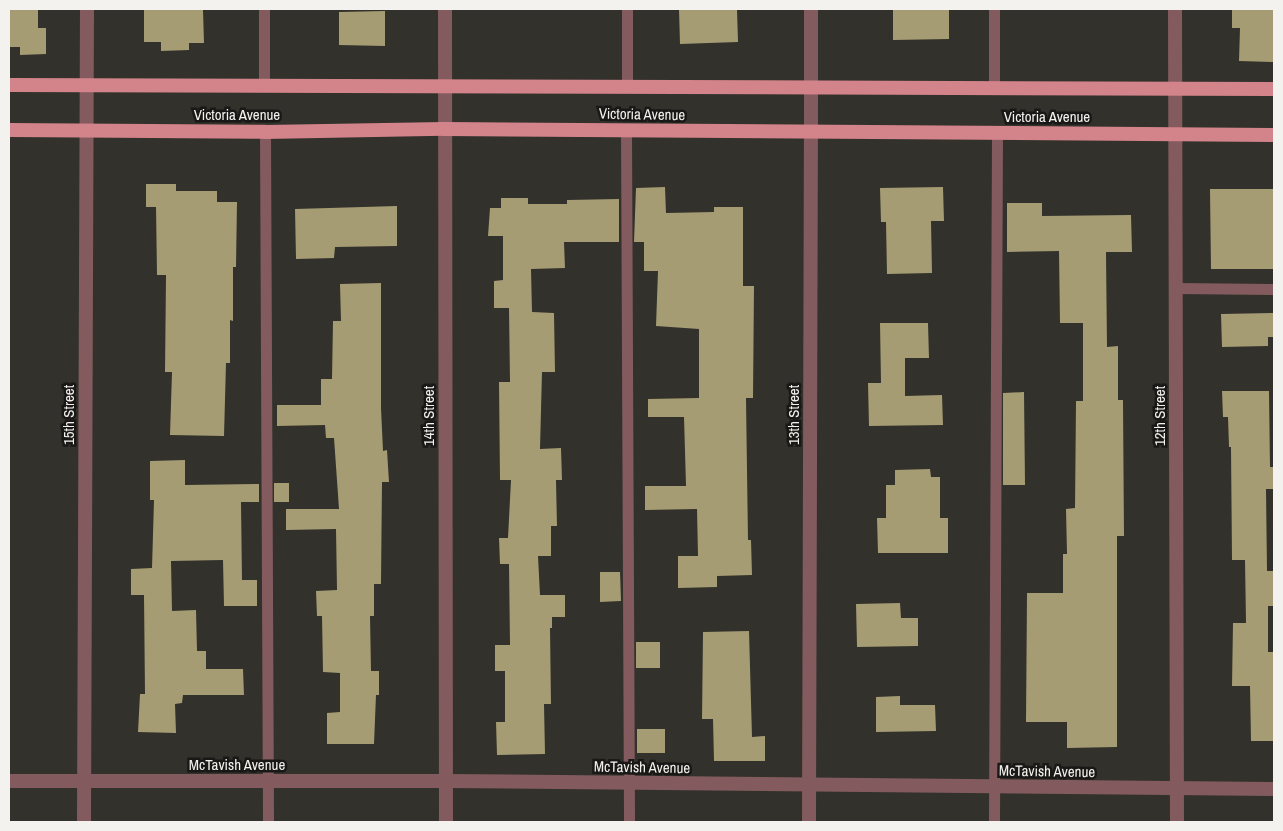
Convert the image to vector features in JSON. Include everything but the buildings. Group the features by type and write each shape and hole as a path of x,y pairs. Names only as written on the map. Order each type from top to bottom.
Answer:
{"main road":[{"name":"Victoria Avenue","path":"9,85 445,84 811,88 1274,89"},
{"name":"Victoria Avenue","path":"9,130 265,132 444,129 1274,135"}],"street":[{"name":"15th Street","path":"84,822 88,130 86,9"},
{"name":"14th Street","path":"445,9 446,822"},
{"name":"13th Street","path":"809,822 812,9"},
{"name":"12th Street","path":"1175,9 1177,822"},
{"name":"McTavish Avenue","path":"9,781 446,782 1274,789"}],"lane":[{"path":"264,9 264,85"},
{"path":"627,9 627,86"},
{"path":"994,9 994,88"},
{"path":"626,130 629,822"},
{"path":"265,132 268,822"},
{"path":"994,822 997,133"},
{"path":"1176,288 1274,289"}]}
